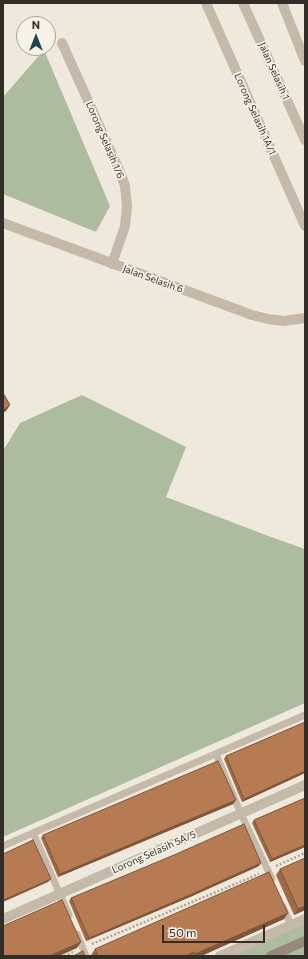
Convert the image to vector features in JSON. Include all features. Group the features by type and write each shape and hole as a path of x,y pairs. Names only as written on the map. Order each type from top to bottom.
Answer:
{"street":[{"name":"Lorong Selasih 1A/1","path":"206,3 305,226"},
{"name":"Jalan Selasih 1","path":"243,3 305,140"},
{"path":"282,3 305,61"},
{"name":"Lorong Selasih 1/6","path":"62,43 125,186 127,206 125,226 112,264"},
{"name":"Jalan Selasih 6","path":"3,223 252,315 284,322 305,318"},
{"name":"Lorong Selasih 5A/5","path":"3,918 305,785"},
{"path":"220,956 305,919"},
{"path":"271,956 305,941"}],"lane":[{"path":"3,846 305,715"},
{"path":"216,754 241,814 274,884"},
{"path":"33,833 86,956"},
{"path":"279,898 291,925"}],"path":[{"path":"64,956 305,854"}],"green space":[{"path":"39,56 47,56 110,206 96,232 3,194 3,97"},
{"path":"82,395 186,447 166,497 305,549 305,703 3,837 3,451 20,423"},
{"path":"305,919 305,956 220,956"}],"building":[{"path":"3,393 10,405 3,410"},
{"path":"305,722 305,771 244,799 226,756"},
{"path":"218,761 236,800 60,874 43,835"},
{"path":"305,798 305,845 272,859 254,820"},
{"path":"244,824 261,863 89,938 71,898"},
{"path":"33,840 51,879 3,900 3,854"},
{"path":"305,858 305,906 298,909 280,869"},
{"path":"269,872 288,913 195,954 194,952 185,956 98,956 95,949"},
{"path":"62,900 81,942 49,956 3,956 3,926"},
{"path":"83,951 85,956 73,956"}]}
